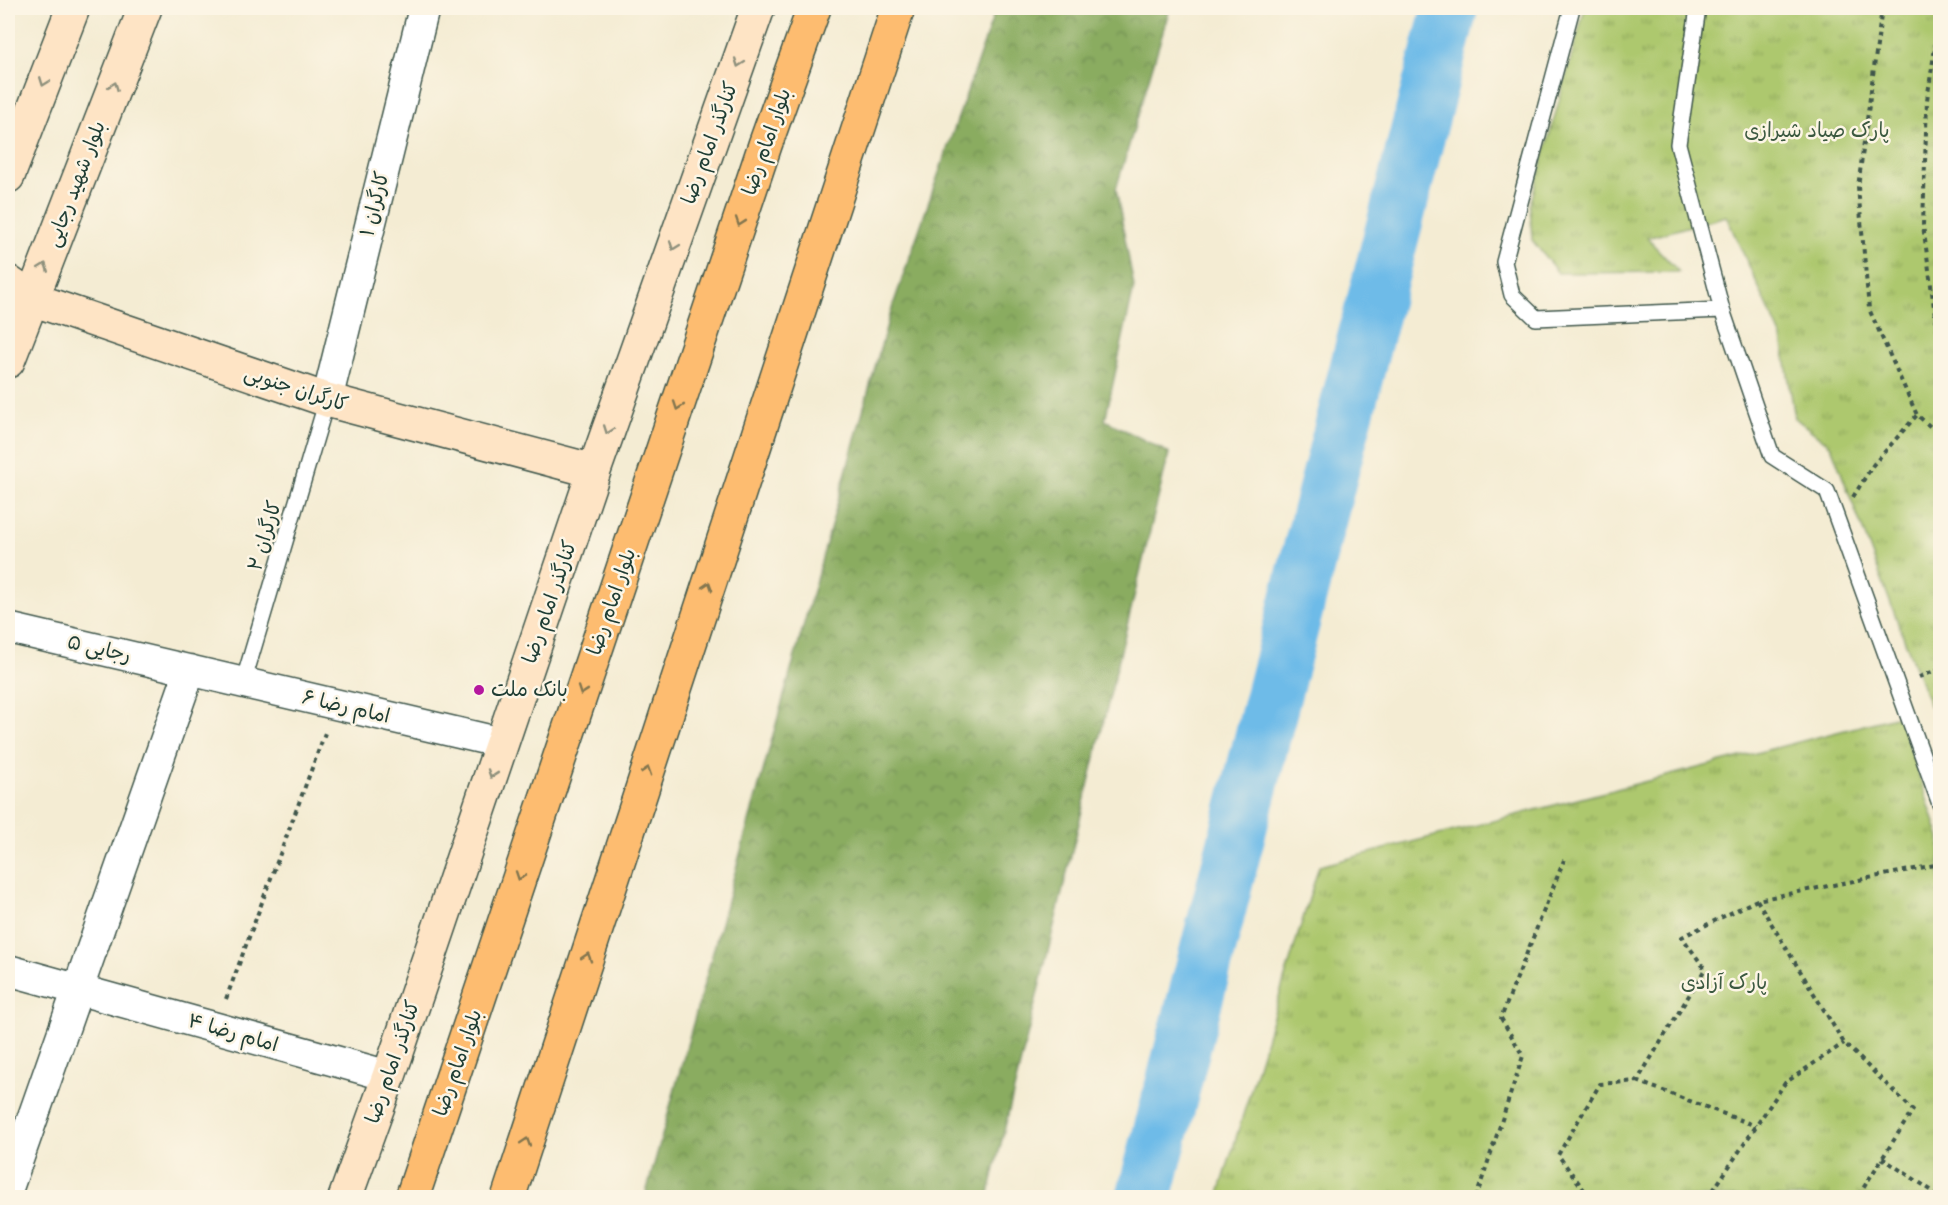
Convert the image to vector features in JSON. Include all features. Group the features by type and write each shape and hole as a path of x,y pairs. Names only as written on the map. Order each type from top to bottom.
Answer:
{"main road":[{"name":"بلوار امام رضا","path":"412,1197 762,156 814,8"},
{"path":"508,1197 899,16"}],"street":[{"path":"8,176 73,8"},
{"name":"بلوار شهید رجایی","path":"8,361 20,291 145,8"},
{"name":"کارگران ۱","path":"327,400 424,8"},
{"name":"کنارگذر امام رضا","path":"345,1197 389,1076 594,471 759,8"},
{"name":"کارگران جنوبی","path":"20,291 327,400 594,471"},
{"name":"رجایی ۵","path":"8,628 190,670"},
{"path":"8,1188 190,670"},
{"name":"امام رضا ۶","path":"190,670 502,743"},
{"name":"امام رضا ۴","path":"8,970 389,1076"}],"lane":[{"path":"1572,8 1504,262 1512,295 1536,318 1722,310"},
{"path":"1698,8 1678,144 1722,310 1772,456 1827,491 1941,804"},
{"name":"کارگران ۲","path":"243,683 327,400"}],"path":[{"path":"1882,8 1858,187 1869,309 1917,415 1941,435"},
{"path":"1941,15 1928,100 1923,225 1941,338"},
{"path":"1838,521 1873,465 1917,415"},
{"path":"216,1028 335,704"},
{"path":"1476,1197 1523,1056 1502,1018 1564,860"},
{"path":"1637,1081 1705,969 1682,938 1757,900 1941,864"},
{"path":"1757,900 1844,1043 1913,1110 1857,1197"},
{"path":"1708,1197 1785,1083 1844,1043"},
{"path":"1590,1197 1558,1155 1600,1084 1637,1081 1756,1126"},
{"path":"1882,1158 1941,1197"}],"green space":[{"path":"996,8 1170,8 1116,189 1134,287 1105,420 1169,453 988,1197 645,1197 889,317"},
{"name":"پارک صیاد شیرازی","path":"1585,8 1940,8 1940,703 1930,707 1831,446 1795,418 1782,338 1726,216 1647,238 1679,272 1558,273 1532,240 1530,205"},
{"name":"پارک آزادی","path":"1899,716 1940,838 1940,1197 1218,1197 1319,866"}],"waterway":[{"path":"1144,1198 1450,8"}],"place":[{"name":"بانک ملت","path":"479,690"}]}
